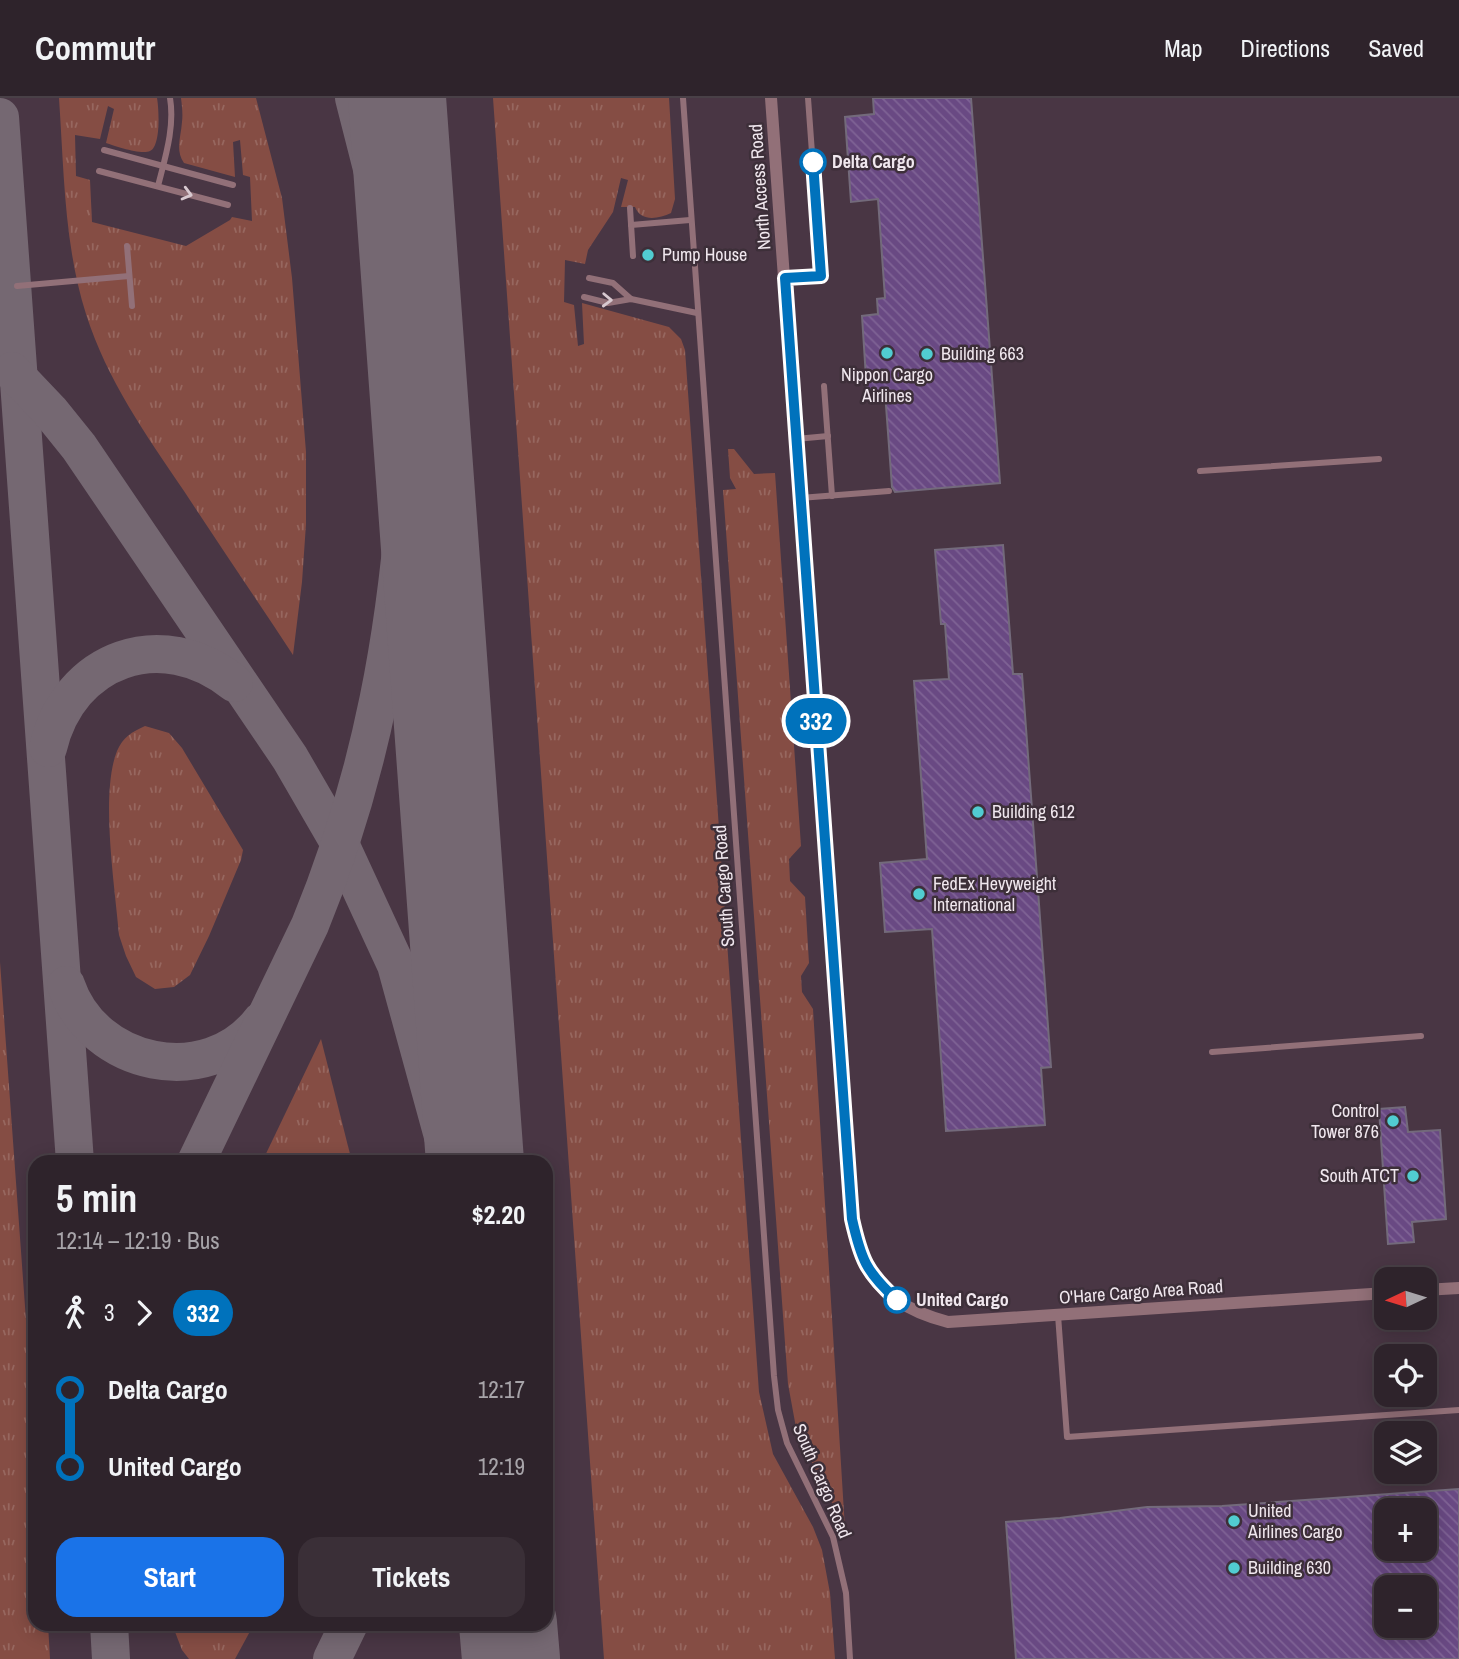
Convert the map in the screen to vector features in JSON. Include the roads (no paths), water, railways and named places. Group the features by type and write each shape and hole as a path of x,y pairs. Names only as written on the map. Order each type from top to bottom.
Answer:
{"street":[{"name":"North Access Road","path":"771,98 852,1219 861,1256 879,1284 902,1305"},
{"path":"1437,1289 1459,1287"},
{"name":"O'Hare Cargo Area Road","path":"902,1305 921,1315 948,1322 1374,1294"}],"lane":[{"path":"158,186 168,145 172,109 170,98"},
{"name":"South Cargo Road","path":"683,98 774,1376 778,1410 787,1443 833,1537 846,1593 850,1659"},
{"path":"785,278 821,276 808,98"},
{"path":"104,150 233,185"},
{"path":"99,171 228,205"},
{"path":"630,208 633,256"},
{"path":"631,225 690,220"},
{"path":"127,246 132,306"},
{"path":"17,286 129,276"},
{"path":"589,278 613,284 631,299"},
{"path":"584,297 608,303 631,299 697,313"},
{"path":"824,386 832,496"},
{"path":"796,439 828,436"},
{"path":"1200,471 1379,460"},
{"path":"800,498 889,491"},
{"path":"1212,1052 1421,1036"},
{"path":"1058,1315 1067,1437 1459,1410"}],"place":[{"name":"Delta Cargo","path":"813,162"},
{"name":"Pump House","path":"648,255"},
{"name":"Nippon Cargo Airlines","path":"887,353"},
{"name":"Building 663","path":"927,354"},
{"name":"Building 612","path":"978,812"},
{"name":"FedEx Hevyweight International","path":"919,894"},
{"name":"Control Tower 876","path":"1393,1121"},
{"name":"South ATCT","path":"1413,1176"},
{"name":"United Cargo","path":"897,1300"},
{"name":"United Airlines Cargo","path":"1234,1521"},
{"name":"Building 630","path":"1234,1568"}]}
